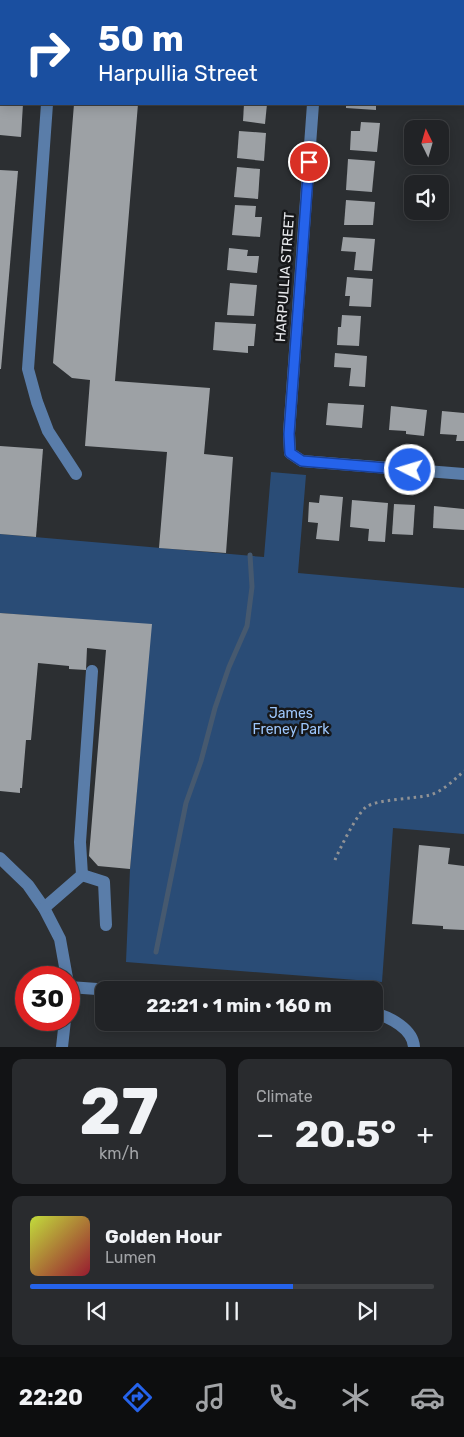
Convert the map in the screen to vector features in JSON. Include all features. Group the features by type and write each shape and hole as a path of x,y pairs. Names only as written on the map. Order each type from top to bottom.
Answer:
{"street":[{"path":"47,105 28,369 48,430 76,474"},
{"name":"HARPULLIA STREET","path":"313,105 289,434 290,453 302,461 464,474"},
{"path":"82,876 80,842 92,671"},
{"path":"0,858 28,885 44,908 60,939 65,966"},
{"path":"44,908 82,876"},
{"path":"82,876 104,882 106,925"},
{"path":"80,988 95,989"},
{"path":"383,1016 400,1024 414,1041 414,1047"},
{"path":"62,1047 64,1031"}],"path":[{"path":"335,860 364,808 439,792 464,771"}],"green space":[{"name":"James Freney Park","path":"271,472 306,475 298,573 464,588 464,834 393,828 382,981 126,962 130,869 151,625 0,613 0,534 264,557"}],"building":[{"path":"0,105 23,105 21,137 0,135"},
{"path":"74,105 138,105 115,381 210,388 204,454 233,457 226,553 159,548 167,452 85,446 90,380 72,378 53,363"},
{"path":"244,105 267,105 265,124 243,121"},
{"path":"346,105 376,105 376,110 346,108"},
{"path":"361,122 380,123 377,152 350,150 351,131 360,131"},
{"path":"239,131 266,133 264,161 237,158"},
{"path":"348,159 375,161 372,192 346,190"},
{"path":"237,167 260,169 258,199 234,197"},
{"path":"0,170 18,171 1,369 0,369"},
{"path":"346,200 375,202 373,225 344,225"},
{"path":"235,205 256,206 255,217 262,217 260,237 232,235"},
{"path":"343,237 375,239 372,271 354,270 356,252 341,251"},
{"path":"229,248 248,250 247,256 259,256 257,273 227,270"},
{"path":"347,277 373,279 371,307 349,306 350,296 345,296"},
{"path":"230,283 257,285 254,316 227,315"},
{"path":"342,315 361,316 359,346 337,345 338,327 341,327"},
{"path":"215,322 256,324 254,346 248,346 248,353 213,350"},
{"path":"335,353 367,356 365,387 349,386 351,368 334,367"},
{"path":"328,403 364,405 362,428 326,425"},
{"path":"391,406 427,410 424,436 406,434 406,431 389,430"},
{"path":"442,411 464,413 464,441 456,441 457,435 440,434"},
{"path":"0,446 43,449 36,537 0,534"},
{"path":"320,495 343,497 339,541 316,539 318,523 308,522 309,502 319,503"},
{"path":"352,500 388,503 385,542 368,541 369,529 350,527"},
{"path":"394,504 415,505 413,535 392,534"},
{"path":"434,506 464,509 464,530 433,528"},
{"path":"0,613 152,624 130,869 98,866 89,856 106,650 87,648 86,670 69,669 69,666 38,663 31,740 26,740 22,788 20,788 20,793 0,791"},
{"path":"419,845 450,848 448,864 464,866 464,930 443,929 443,926 412,924"}],"waterway":[{"path":"156,952 186,803 201,761 215,708 229,667 247,626 252,587 250,555"}],"route":[{"path":"309,162 289,434 290,453 302,461 410,470"}]}
